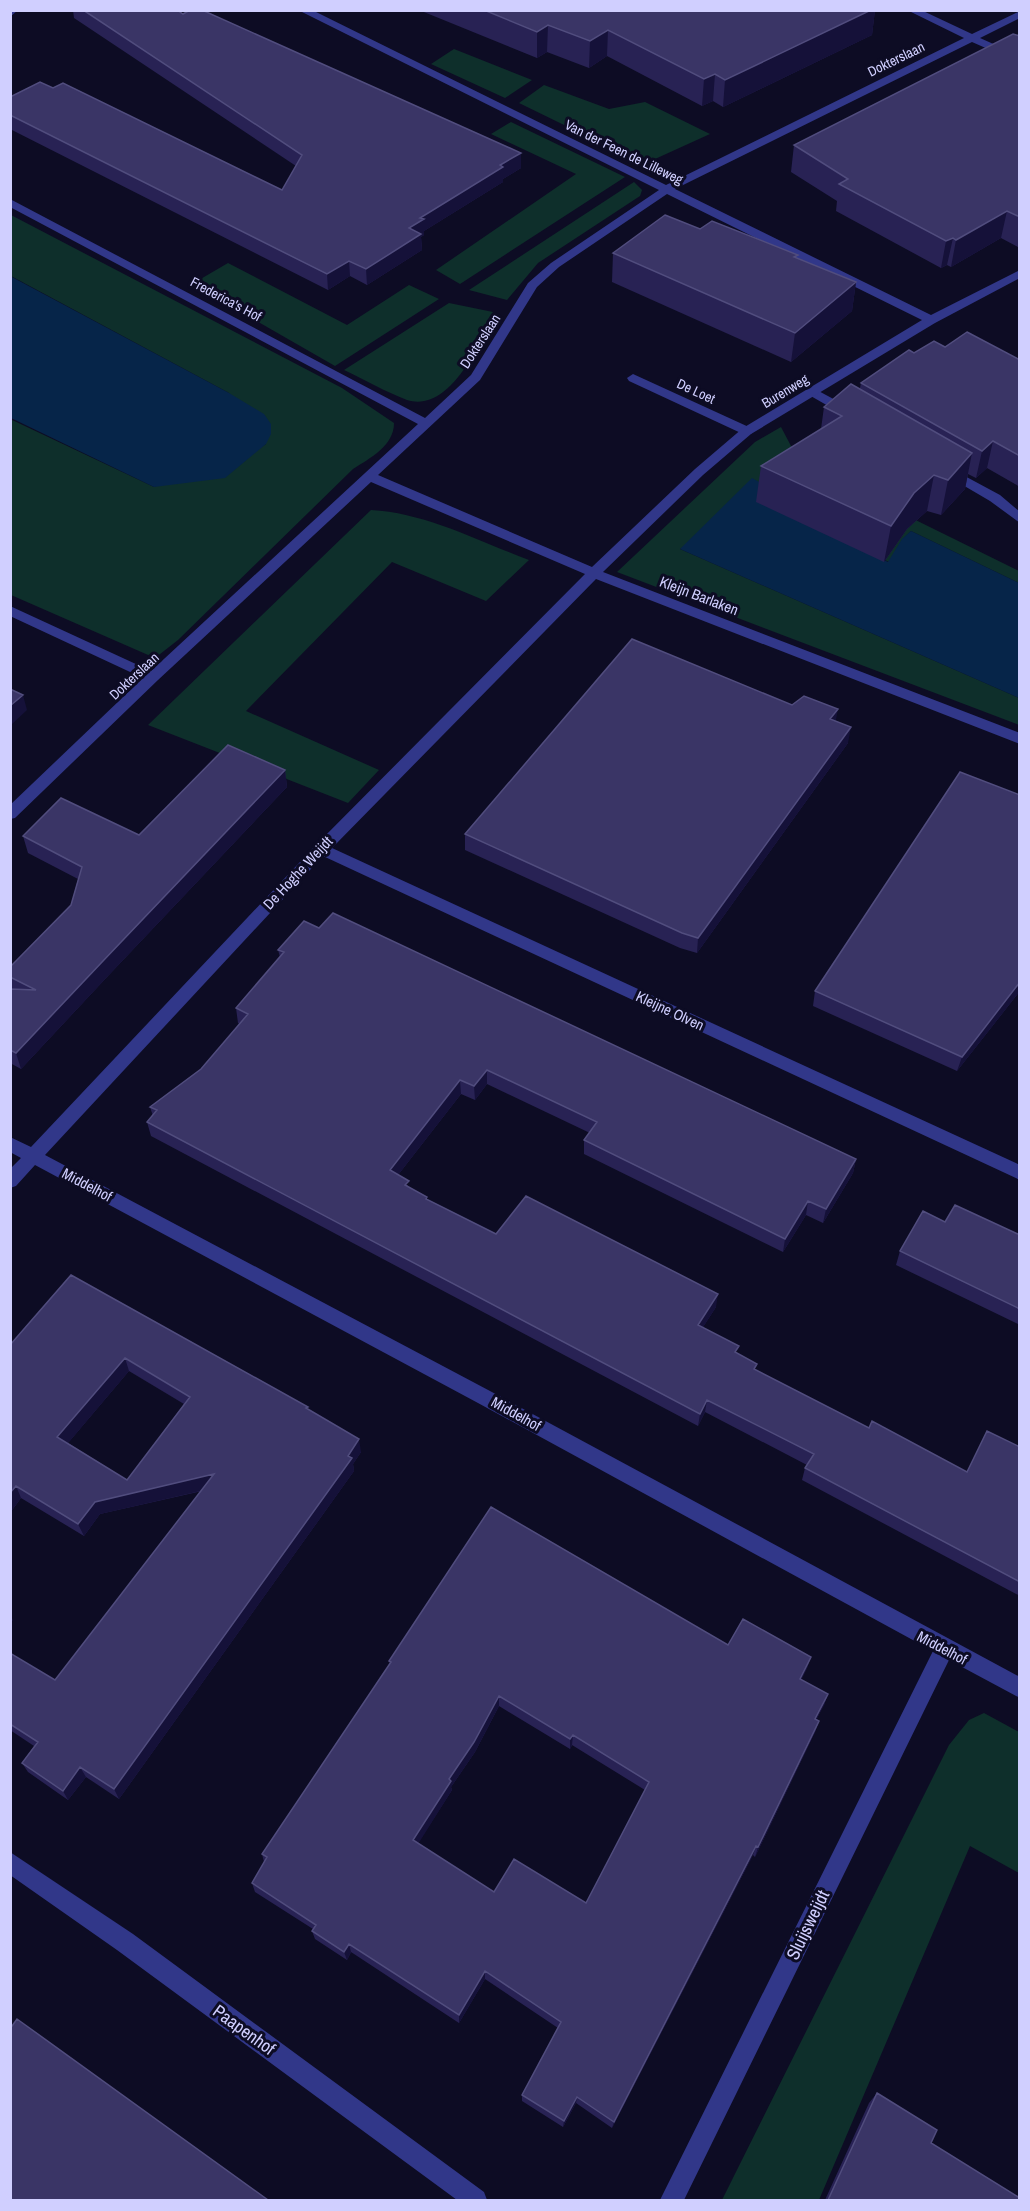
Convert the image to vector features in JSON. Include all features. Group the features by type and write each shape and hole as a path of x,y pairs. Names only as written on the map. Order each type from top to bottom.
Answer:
{"street":[{"name":"Van der Feen de Lilleweg","path":"303,10 931,320"},
{"path":"912,10 1020,60"},
{"name":"Dokterslaan","path":"10,814 153,677 371,477 476,377 532,285 555,265 667,189 1020,14"},
{"name":"Frederica's Hof","path":"10,202 426,423"},
{"name":"Burenweg","path":"594,573 699,472 747,431 931,320 1020,273"},
{"name":"De Loet","path":"633,378 747,431"},
{"path":"813,392 863,421"},
{"path":"934,463 994,498 1020,519"},
{"name":"Kleijn Barlaken","path":"371,477 594,573 1020,738"},
{"name":"De Hoghe Weijdt","path":"10,1181 321,849 594,573"},
{"path":"10,610 153,677"},
{"name":"Kleijne Olven","path":"321,849 1020,1173"},
{"name":"Middelhof","path":"10,1144 484,1396 944,1649 1020,1688"},
{"name":"Sluijsweijdt","path":"672,2200 944,1649"},
{"name":"Paapenhof","path":"10,1862 125,1942 476,2200"}],"green space":[{"path":"454,49 532,80 505,98 431,64"},
{"path":"544,85 609,109 645,102 710,134 644,164 519,103"},
{"path":"511,122 625,177 460,284 436,270 576,174 491,134"},
{"path":"634,182 642,190 640,196 538,263 507,300 469,290"},
{"path":"11,215 342,388 394,423 386,445 353,469 178,640 155,658 11,595 10,419 154,487 257,450 266,444 229,393 11,276"},
{"path":"228,263 347,325 409,285 439,299 335,366 192,284"},
{"path":"449,303 493,312 487,321 493,322 459,376 435,397 422,401 407,400 344,370"},
{"path":"781,427 800,463 1019,571 1019,583 911,531 902,540 889,562 767,503 680,549 1019,698 1019,725 617,572 755,442"},
{"path":"371,510 412,516 432,522 529,560 486,601 392,562 246,711 379,770 348,803 148,725"},
{"path":"984,1713 1019,1732 1019,1873 970,1846 819,2200 722,2200 949,1745 969,1720"}],"water":[{"path":"10,276 264,414 271,424 271,434 266,444 225,478 154,487 11,418"},
{"path":"752,478 780,494 768,504 888,562 902,539 911,531 1019,583 1019,698 680,549"}],"building":[{"path":"83,10 177,10 183,14 190,10 202,10 521,153 500,165 503,167 420,218 424,219 409,228 421,234 366,269 349,261 327,274 10,115 10,97 40,82 53,88 63,83 282,190 302,155"},
{"path":"484,10 871,10 725,80 715,74 704,79 608,30 590,41 548,25 537,32"},
{"path":"1013,34 1020,36 1020,217 1007,211 956,240 953,238 946,241 839,184 848,179 794,145"},
{"path":"665,215 700,229 712,221 798,255 794,257 856,282 795,333 613,253"},
{"path":"967,332 1020,360 1020,456 993,441 982,451 861,383 909,350 914,353 934,341 945,347"},
{"path":"851,384 972,453 948,480 934,475 914,493 891,526 761,466 842,416 824,407"},
{"path":"632,639 792,705 804,696 838,709 830,719 851,727 698,938 682,933 465,834"},
{"path":"10,689 23,695 10,706"},
{"path":"228,745 285,770 16,1053 10,1050 10,989 36,990 10,977 10,967 71,905 82,867 23,836 61,798 139,835"},
{"path":"960,772 1020,795 1020,982 962,1057 815,991"},
{"path":"333,913 856,1159 826,1209 808,1201 785,1239 584,1140 597,1122 487,1070 474,1086 460,1080 390,1170 409,1181 405,1185 427,1197 426,1199 496,1234 526,1196 718,1294 698,1325 739,1346 735,1352 757,1364 754,1369 869,1428 872,1421 967,1472 987,1431 1020,1447 1020,1582 805,1468 814,1454 707,1400 700,1414 147,1122 157,1110 150,1107 201,1069 248,1014 236,1008 284,952 278,950 304,921 319,928"},
{"path":"955,1205 1020,1235 1020,1309 900,1251 923,1211 945,1222"},
{"path":"71,1275 308,1407 306,1408 359,1439 348,1456 352,1458 114,1789 80,1767 63,1791 22,1763 38,1742 10,1724 10,1653 55,1680 214,1474 95,1502 78,1524 16,1486 10,1493 10,1345","holes":["125,1358 190,1397 127,1480 57,1437"]},
{"path":"491,1507 728,1645 743,1619 811,1657 800,1679 828,1694 815,1719 819,1721 758,1847 756,1846 614,2122 577,2097 564,2121 522,2095 561,2022 485,1971 459,2015 349,1944 344,1952 312,1931 316,1925 252,1883 267,1857 262,1854 391,1662 389,1661","holes":["499,1696 570,1739 573,1735 649,1782 586,1903 514,1859 494,1892 413,1840 451,1781 449,1779 474,1742"]},
{"path":"17,2019 268,2200 13,2200 10,2198 10,2024 12,2026"},
{"path":"877,2093 937,2130 931,2143 1020,2200 828,2200"}]}
